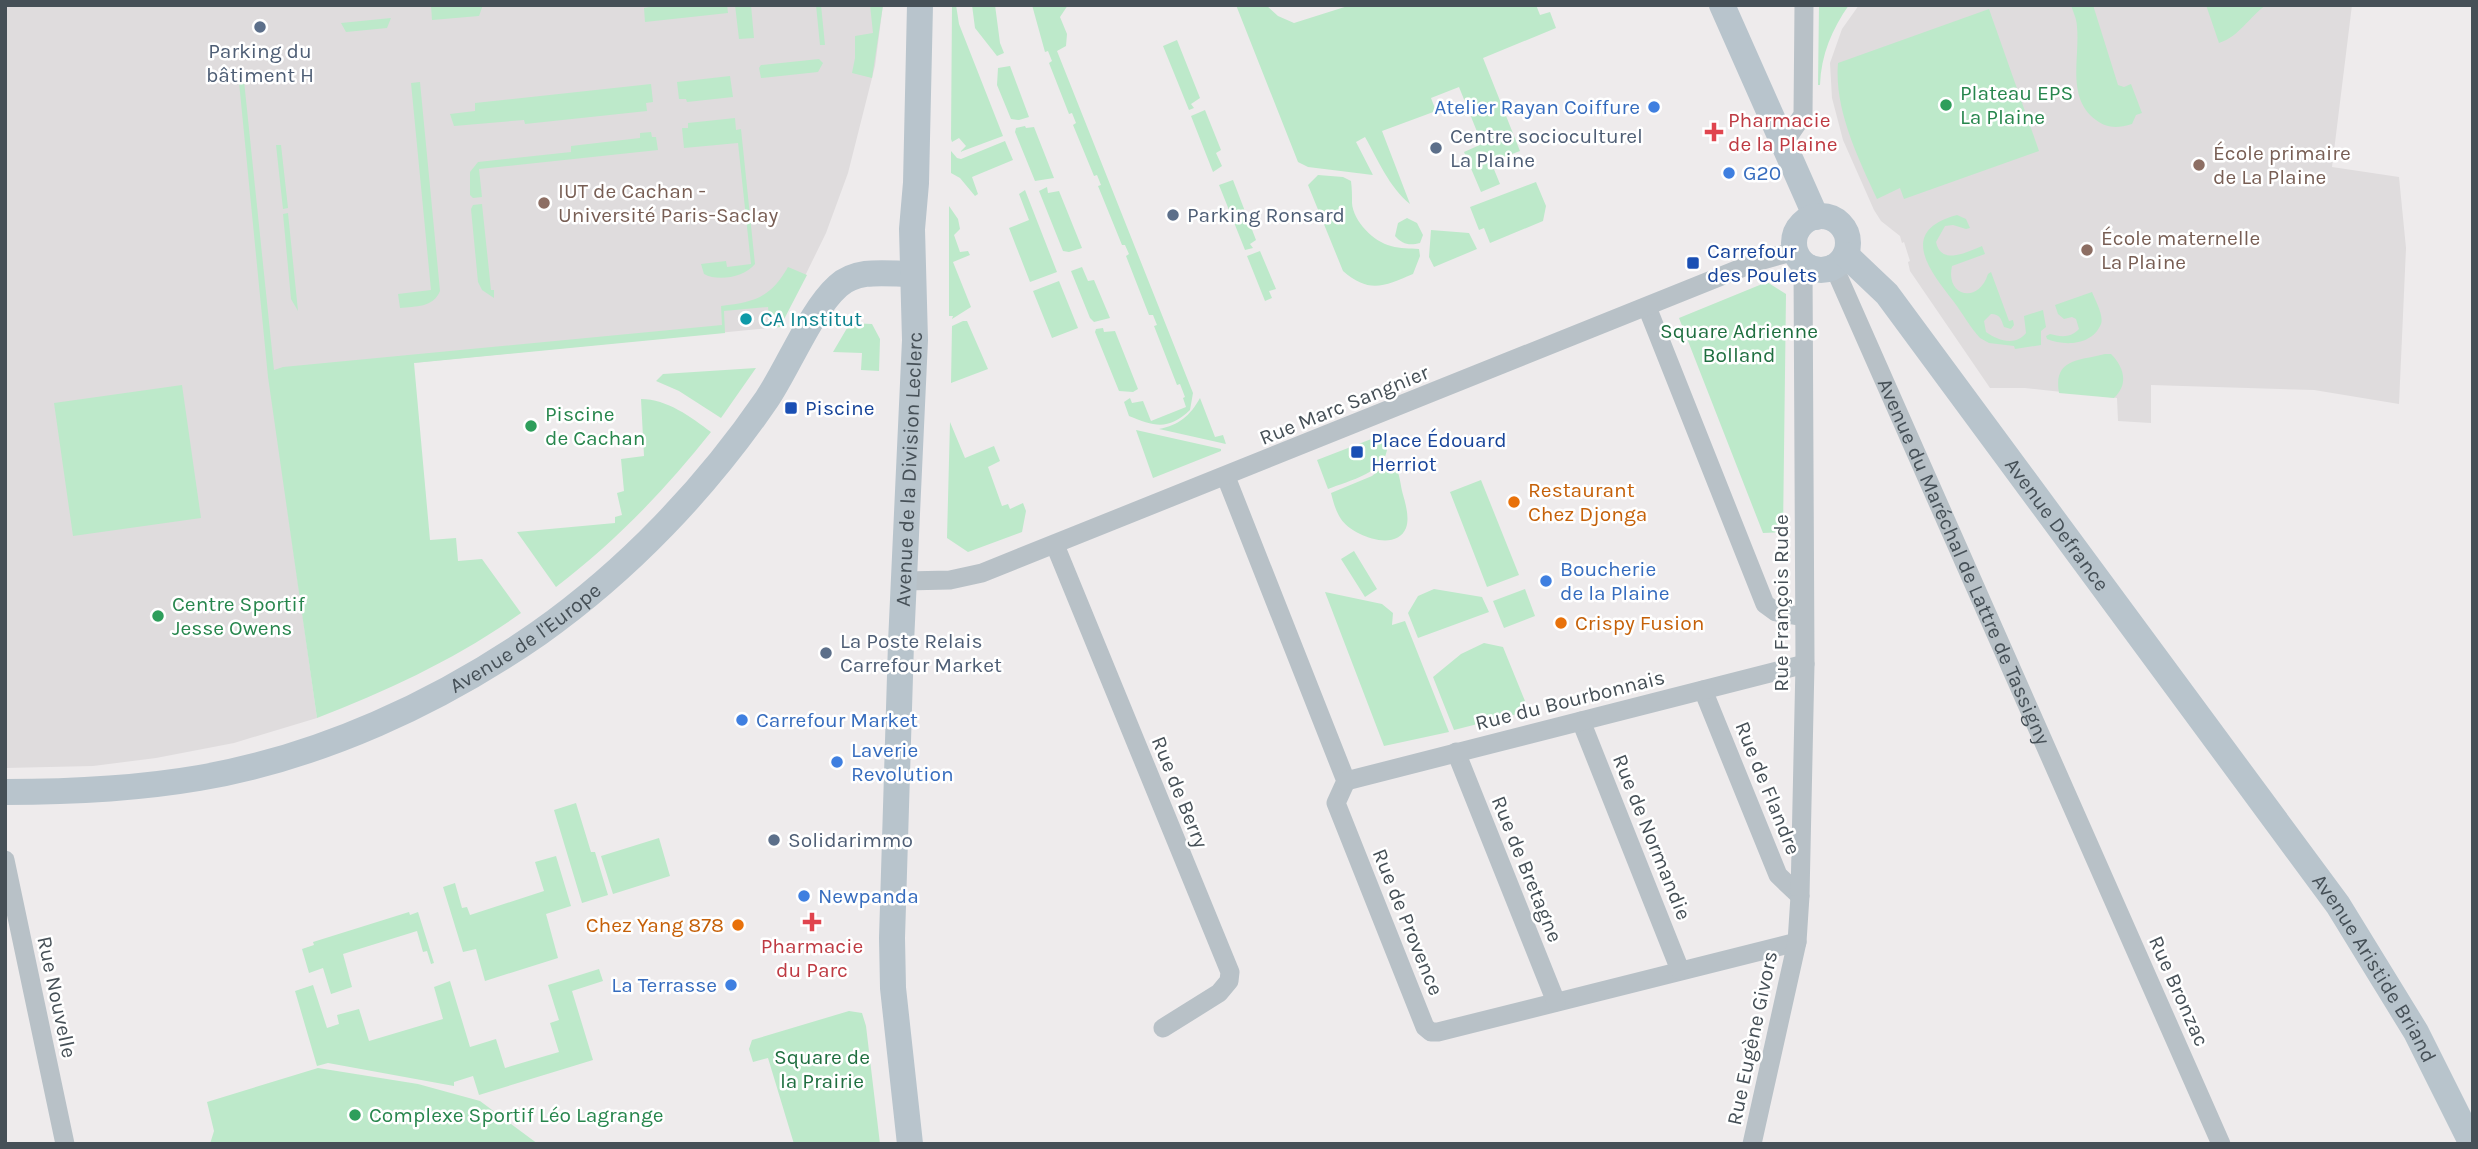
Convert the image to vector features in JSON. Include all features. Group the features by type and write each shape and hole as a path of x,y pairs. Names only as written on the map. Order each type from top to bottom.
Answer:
{"street":[{"name":"Avenue de la Division Leclerc","path":"910,1144 893,988 891,938 915,340 912,274 920,5"},
{"path":"1722,5 1816,217"},
{"path":"1783,144 1803,115 1804,5"},
{"path":"1816,217 1833,219 1845,230 1848,247 1840,261 1818,271 1799,258 1796,233 1801,225 1816,217"},
{"name":"Rue Marc Sangnier","path":"905,582 950,580 982,573 1759,261 1799,258"},
{"name":"Rue François Rude","path":"1797,942 1805,664 1799,258"},
{"name":"Avenue Defrance","path":"1840,261 1887,294 2262,800"},
{"name":"Avenue du Maréchal de Lattre de Tassigny","path":"1840,261 2095,857"},
{"name":"Avenue de l'Europe","path":"5,792 111,789 181,781 254,766 313,749 388,719 460,681 540,632 600,585 667,522 708,478 768,398 813,321 838,286 853,275 912,274"},
{"path":"1647,307 1765,604 1776,612 1804,617"},
{"path":"1226,477 1346,780"},
{"name":"Rue de Berry","path":"1055,545 1230,972 1228,981 1219,992 1163,1028"},
{"name":"Rue du Bourbonnais","path":"1346,780 1805,664"},
{"name":"Rue de Flandre","path":"1703,690 1778,874 1800,896"},
{"name":"Rue de Normandie","path":"1581,721 1680,970"},
{"name":"Rue de Bretagne","path":"1457,752 1556,1002"},
{"name":"Rue de Provence","path":"1346,780 1336,803 1425,1027 1431,1032 1797,942"},
{"name":"Avenue Aristide Briand","path":"2262,800 2338,905 2416,1032 2471,1134"},
{"name":"Rue Bronzac","path":"2095,857 2221,1144"},
{"name":"Rue Nouvelle","path":"5,860 65,1144"},
{"name":"Rue Eugène Givors","path":"1752,1144 1797,942"}],"shaded area":[{"path":"5,5 883,5 875,66 848,173 826,233 780,327 269,377 317,718 234,743 156,758 93,766 5,768"},
{"path":"1859,5 2352,5 2332,167 2399,177 2406,248 2399,404 2314,390 2151,385 2151,423 2118,421 2117,398 2025,388 1990,388 1910,271 1904,242 1881,221 1874,210 1843,140 1832,98 1830,63 1842,29"}],"green space":[{"path":"431,5 483,5 479,16 432,20"},
{"path":"659,5 727,5 728,13 645,22 644,8"},
{"path":"735,5 751,5 754,38 739,39"},
{"path":"816,5 821,5 825,45 820,45"},
{"path":"870,5 883,5 872,78 852,73 855,36 873,33"},
{"path":"952,5 956,5 959,24 1003,136 960,152 966,146 959,138 952,142 951,139"},
{"path":"972,5 995,5 1004,53 997,56 975,28"},
{"path":"1032,5 1068,5 1060,17 1067,34 1066,46 1057,51 1193,393 1190,410 1168,424 1153,424 1129,416 1124,402 1130,398 1132,403 1143,401 1151,421 1186,407 1180,384 1177,385 1154,326 1157,325 1153,315 1149,315 1126,256 1129,254 1125,245 1122,245 1098,186 1101,185 1097,175 1094,176 1073,125 1076,123 1072,113 1069,114 1049,63 1052,61 1048,51 1045,52"},
{"path":"1236,5 1266,5 1278,16 1294,23 1351,5 1536,5 1540,15 1550,12 1556,28 1483,58 1520,151 1491,162 1500,184 1481,192 1464,152 1482,144 1459,87 1431,98 1436,111 1382,131 1410,204 1390,181 1365,137 1356,142 1373,175 1308,167 1298,162"},
{"path":"1819,5 1849,5 1828,43 1818,85"},
{"path":"2071,5 2093,5 2118,85 2124,87 2131,84 2142,113 2136,115 2132,124 2118,127 2105,125 2087,111 2081,101 2076,77 2077,24"},
{"path":"2206,5 2266,5 2233,36 2219,43"},
{"name":"Plateau EPS La Plaine","path":"1989,9 2039,151 1904,199 1900,188 1877,199 1849,133 1840,98 1838,63"},
{"path":"391,18 387,28 346,32 341,23"},
{"path":"1177,40 1200,98 1191,104 1194,108 1189,110 1163,46"},
{"path":"819,59 823,63 818,72 761,78 761,65"},
{"path":"1010,66 1029,117 1019,120 1011,119 997,85 998,68"},
{"path":"243,71 274,370 722,325 721,306 760,297 775,286 788,267 807,275 780,327 770,328 768,307 724,311 725,333 414,363 430,540 456,538 458,561 482,559 521,613 422,672 317,718 268,377 238,72"},
{"path":"730,76 733,97 687,102 686,99 679,99 677,82"},
{"path":"420,82 440,291 433,301 400,308 398,294 431,290 411,83"},
{"path":"651,84 653,102 646,103 647,111 525,124 524,120 454,126 450,114 475,111 475,103"},
{"path":"1205,110 1221,150 1216,153 1222,166 1213,172 1191,116"},
{"path":"735,118 736,130 741,129 755,264 738,275 716,278 704,274 701,264 726,261 727,267 751,264 738,143 684,148 682,128 688,128 688,123"},
{"path":"1034,127 1054,178 1035,181 1015,132 1016,128"},
{"path":"651,132 652,137 656,137 658,150 479,169 482,197 473,198 470,195 470,172 478,162 571,152 571,146 640,138 640,133"},
{"path":"1005,141 1013,160 972,177 978,194 975,196 960,178 951,173 951,151 961,159"},
{"path":"276,145 281,145 288,208 283,209"},
{"path":"1318,175 1343,177 1351,181 1356,217 1378,240 1395,247 1419,249 1420,256 1413,274 1377,286 1361,283 1343,271 1308,185"},
{"path":"1233,180 1256,240 1250,244 1253,248 1245,250 1219,185"},
{"path":"1536,182 1546,206 1543,221 1490,243 1484,228 1479,230 1470,207"},
{"path":"1047,187 1048,193 1059,191 1082,248 1063,251 1039,191"},
{"path":"1025,190 1057,272 1030,282 1009,228 1029,220 1019,194"},
{"path":"482,204 494,298 482,290 478,282 471,209 473,205"},
{"path":"949,206 958,219 960,229 954,235 960,252 968,251 970,255 953,262 971,307 952,319 953,316 949,316"},
{"path":"288,213 298,311 291,299 283,214"},
{"path":"1957,215 1966,219 1970,228 1945,226 1936,242 1939,249 1943,254 1955,255 1982,246 1985,254 1952,266 1953,284 1958,290 1970,293 1983,284 1991,272 2009,321 2013,320 2014,325 2011,329 2004,327 1998,316 1991,314 1984,321 1986,332 2001,340 2017,340 2026,333 2024,316 2043,310 2046,327 2041,331 2041,345 2015,349 2014,346 1989,343 1980,338 1936,278 1924,253 1923,241 1928,231 1939,222"},
{"path":"1407,218 1417,223 1423,235 1420,243 1406,244 1395,236 1398,223"},
{"path":"1431,230 1469,233 1477,249 1434,267 1429,257"},
{"path":"1260,251 1276,289 1269,291 1272,298 1265,301 1247,256"},
{"path":"1082,267 1088,281 1094,280 1110,318 1094,322 1090,318 1071,271"},
{"path":"1059,281 1078,328 1052,338 1033,291"},
{"name":"Square Adrienne Bolland","path":"1767,282 1786,294 1783,532 1763,533 1679,318"},
{"path":"2092,292 2101,316 2097,331 2091,337 2077,342 2061,343 2047,339 2046,336 2050,334 2066,336 2079,329 2076,319 2064,319 2058,314 2055,305"},
{"path":"967,321 988,369 951,383 952,326"},
{"path":"850,323 872,324 880,339 879,371 861,370 862,353 833,352"},
{"path":"1103,328 1104,332 1115,331 1138,389 1133,392 1119,391 1095,332 1096,329"},
{"path":"2111,354 2122,370 2122,387 2114,398 2059,393 2058,382 2064,367 2077,360"},
{"path":"756,368 721,418 679,391 656,381 663,374"},
{"path":"182,385 201,518 73,536 54,403"},
{"path":"1200,398 1215,437 1223,435 1226,444 1159,429 1183,419"},
{"path":"641,399 669,405 711,432 638,514 599,552 556,587 517,532 615,523 615,517 622,515 617,493 624,491 621,459 644,456"},
{"path":"950,422 965,458 994,446 1000,461 988,467 1002,506 1008,504 1010,509 1023,503 1026,511 1022,532 968,552 947,538"},
{"path":"1136,430 1221,449 1221,451 1153,478"},
{"path":"1374,438 1387,442 1383,461 1367,473 1328,489 1317,460"},
{"path":"1392,460 1399,475 1407,509 1407,524 1401,535 1393,539 1374,539 1346,525 1338,513 1331,493 1372,476"},
{"path":"1481,480 1519,575 1487,587 1450,492"},
{"path":"1354,551 1377,589 1365,597 1341,559"},
{"path":"1434,589 1482,597 1489,612 1418,638 1408,613 1418,596"},
{"path":"1525,589 1535,616 1504,628 1493,601"},
{"path":"1325,592 1382,604 1393,613 1392,625 1405,621 1449,732 1384,746"},
{"path":"1484,643 1503,647 1529,711 1454,730 1433,677 1461,654"},
{"path":"576,803 608,895 582,903 554,810"},
{"path":"659,838 670,876 613,894 601,856"},
{"path":"556,856 571,906 546,914 558,958 485,981 476,949 463,952 443,887 455,883 462,908 467,907 470,915 544,891 535,862"},
{"path":"409,912 410,915 418,912 434,963 431,964 427,951 423,952 417,931 343,954 352,987 331,994 323,968 309,973 302,949 314,945 313,942"},
{"path":"599,969 603,981 572,991 593,1060 479,1095 473,1076 454,1082 454,1086 328,1063 317,1066 295,991 313,985 327,1028 339,1024 337,1015 359,1009 369,1041 443,1019 434,987 450,981 470,1047 496,1039 505,1068 559,1052 550,1023 559,1020 548,985"},
{"name":"Square de la Prairie","path":"849,1011 862,1013 866,1026 880,1144 794,1144 768,1058 753,1062 749,1049 752,1040"},
{"name":"Complexe Sportif Léo Lagrange","path":"318,1068 418,1084 480,1101 538,1144 210,1144 214,1131 207,1102"}],"place":[{"name":"Parking du bâtiment H","path":"260,27"},
{"name":"Plateau EPS La Plaine","path":"1946,105"},
{"name":"Atelier Rayan Coiffure","path":"1654,107"},
{"name":"Pharmacie de la Plaine","path":"1714,132"},
{"name":"Centre socioculturel La Plaine","path":"1436,148"},
{"name":"École primaire de La Plaine","path":"2199,165"},
{"name":"G20","path":"1729,173"},
{"name":"IUT de Cachan - Université Paris-Saclay","path":"544,203"},
{"name":"Parking Ronsard","path":"1173,215"},
{"name":"École maternelle La Plaine","path":"2087,250"},
{"name":"Carrefour des Poulets","path":"1693,263"},
{"name":"CA Institut","path":"746,319"},
{"name":"Piscine","path":"791,408"},
{"name":"Piscine de Cachan","path":"531,426"},
{"name":"Place Édouard Herriot","path":"1357,452"},
{"name":"Restaurant Chez Djonga","path":"1514,502"},
{"name":"Boucherie de la Plaine","path":"1546,581"},
{"name":"Centre Sportif Jesse Owens","path":"158,616"},
{"name":"Crispy Fusion","path":"1561,623"},
{"name":"La Poste Relais Carrefour Market","path":"826,653"},
{"name":"Carrefour Market","path":"742,720"},
{"name":"Laverie Revolution","path":"837,762"},
{"name":"Solidarimmo","path":"774,840"},
{"name":"Newpanda","path":"804,896"},
{"name":"Pharmacie du Parc","path":"812,922"},
{"name":"Chez Yang 878","path":"738,925"},
{"name":"La Terrasse","path":"731,985"},
{"name":"Complexe Sportif Léo Lagrange","path":"355,1115"}]}
